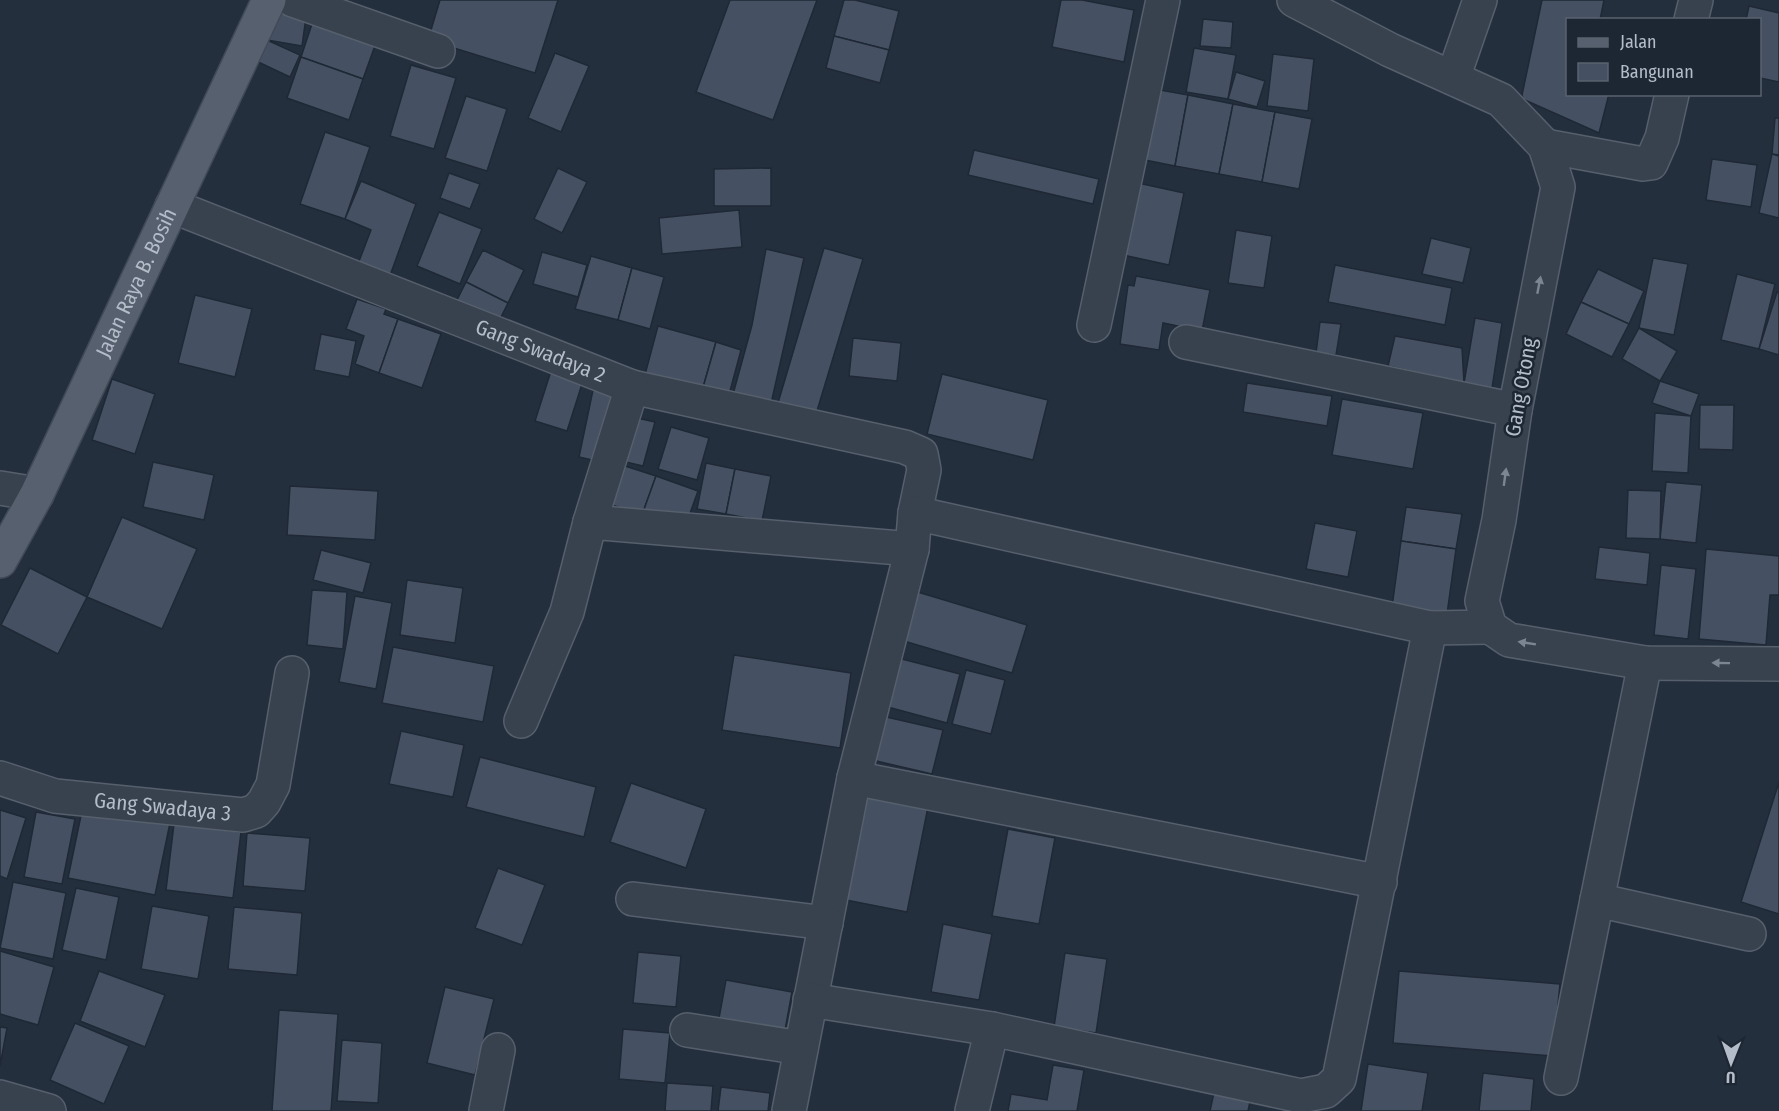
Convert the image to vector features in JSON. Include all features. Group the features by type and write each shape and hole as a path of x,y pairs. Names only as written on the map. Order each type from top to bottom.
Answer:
{"main road":[{"name":"Jalan Raya B. Bosih","path":"0,561 37,494 268,0"}],"street":[{"path":"293,0 438,51"},
{"path":"1094,326 1163,0"},
{"name":"Gang Otong","path":"1294,0 1390,50 1501,100 1545,146 1558,188 1515,410 1499,520 1482,601 1490,627"},
{"path":"1453,78 1480,0"},
{"path":"1692,18 1696,0"},
{"path":"1545,146 1643,164 1651,163 1662,138 1672,96"},
{"name":"Gang Swadaya 2","path":"172,207 632,387 905,447 921,454 924,470 915,513"},
{"path":"1186,342 1515,410"},
{"path":"521,721 567,612 590,522 632,387"},
{"path":"0,488 37,494"},
{"path":"789,1111 854,778 912,549 915,513 1430,628 1490,627 1509,640 1645,663 1779,664"},
{"path":"590,522 912,549"},
{"path":"810,1000 992,1029 1300,1096 1326,1091 1339,1079 1430,628"},
{"path":"1561,1078 1645,663"},
{"name":"Gang Swadaya 3","path":"0,778 55,795 243,814 256,811 273,785 292,673"},
{"path":"854,778 1380,882"},
{"path":"633,899 826,923"},
{"path":"1597,900 1749,934"},
{"path":"972,1111 992,1029"},
{"path":"687,1030 801,1048"},
{"path":"486,1111 498,1050"},
{"path":"0,1097 49,1111"}],"building":[{"path":"440,0 558,0 535,73 428,40"},
{"path":"730,0 817,0 773,120 696,92"},
{"path":"844,0 855,0 899,11 889,50 834,36"},
{"path":"1061,0 1082,0 1134,10 1124,62 1052,47"},
{"path":"1542,0 1604,0 1600,18 1566,18 1566,96 1608,96 1599,133 1523,99"},
{"path":"1749,6 1779,13 1779,82 1761,78 1761,18 1746,18"},
{"path":"271,12 306,17 302,46 267,40"},
{"path":"314,18 377,40 363,79 301,57"},
{"path":"1203,19 1233,22 1231,48 1200,46"},
{"path":"834,36 889,50 880,83 826,68"},
{"path":"267,40 300,55 290,77 256,61"},
{"path":"1194,48 1236,55 1228,99 1186,92"},
{"path":"555,53 589,66 561,132 528,118"},
{"path":"1273,54 1314,59 1308,111 1267,106"},
{"path":"301,57 363,79 349,120 287,98"},
{"path":"411,65 456,78 434,149 390,136"},
{"path":"1236,72 1265,81 1257,107 1228,99"},
{"path":"1149,88 1188,95 1175,166 1135,158"},
{"path":"1188,95 1233,104 1219,174 1175,166"},
{"path":"466,96 507,109 487,171 445,158"},
{"path":"1233,104 1275,112 1262,182 1219,174"},
{"path":"1275,112 1312,119 1299,189 1262,182"},
{"path":"1775,118 1779,118 1779,155 1772,154"},
{"path":"325,132 370,147 345,219 300,204"},
{"path":"974,150 1099,179 1093,204 968,175"},
{"path":"1772,154 1779,156 1779,218 1759,213"},
{"path":"1712,159 1757,165 1751,207 1706,200"},
{"path":"558,168 587,182 562,233 534,219"},
{"path":"771,168 771,206 714,206 714,169"},
{"path":"449,173 480,184 470,209 440,198"},
{"path":"361,181 416,204 388,281 356,269 371,230 345,219"},
{"path":"1129,181 1184,193 1169,265 1114,253"},
{"path":"739,210 742,247 662,254 659,218"},
{"path":"439,212 482,229 460,284 417,266"},
{"path":"1236,230 1272,236 1264,288 1228,283"},
{"path":"1431,238 1471,248 1463,283 1422,274"},
{"path":"824,248 863,259 813,424 775,413"},
{"path":"766,249 804,258 770,408 732,398 752,325"},
{"path":"483,250 524,270 508,303 466,282"},
{"path":"542,252 587,265 578,297 533,284"},
{"path":"591,256 632,268 618,320 575,309"},
{"path":"1653,258 1688,264 1674,335 1639,328"},
{"path":"1335,265 1452,288 1445,325 1328,302"},
{"path":"632,268 664,277 650,329 618,320"},
{"path":"1598,269 1644,291 1629,324 1581,302"},
{"path":"1737,274 1775,284 1759,349 1721,340"},
{"path":"1136,276 1210,290 1202,331 1163,323 1159,350 1120,344 1128,285 1134,286"},
{"path":"466,282 508,303 494,331 451,312"},
{"path":"1777,292 1779,293 1779,355 1759,349"},
{"path":"195,295 252,309 235,377 178,363"},
{"path":"357,299 386,309 384,314 398,319 379,373 355,364 364,336 346,329"},
{"path":"1581,302 1629,324 1612,357 1566,334"},
{"path":"1475,318 1502,323 1492,388 1464,383"},
{"path":"398,319 441,334 422,388 379,373"},
{"path":"1320,322 1341,324 1336,355 1316,353"},
{"path":"658,326 716,342 700,398 643,382"},
{"path":"1639,328 1677,351 1660,381 1622,359"},
{"path":"321,334 356,341 349,377 314,370"},
{"path":"1395,336 1462,348 1464,383 1388,366"},
{"path":"853,338 901,343 897,381 849,376"},
{"path":"716,342 741,350 726,406 700,398"},
{"path":"551,371 583,381 567,431 535,421"},
{"path":"942,374 1048,400 1033,460 927,434"},
{"path":"112,379 155,394 135,454 92,440"},
{"path":"1660,381 1699,394 1691,416 1652,403"},
{"path":"1247,383 1332,396 1327,426 1243,412"},
{"path":"593,390 616,395 601,462 579,457"},
{"path":"1342,399 1423,413 1413,469 1332,455"},
{"path":"1700,405 1734,405 1733,450 1699,449"},
{"path":"1655,413 1691,416 1688,473 1652,471"},
{"path":"628,416 655,422 643,466 617,460"},
{"path":"671,427 709,438 697,480 658,469"},
{"path":"153,462 214,475 204,520 143,507"},
{"path":"706,463 735,469 726,514 697,509"},
{"path":"622,465 656,476 642,515 609,504"},
{"path":"735,469 771,476 762,521 726,514"},
{"path":"656,476 698,491 684,530 642,515"},
{"path":"1666,482 1702,485 1696,543 1660,539"},
{"path":"290,486 378,491 375,540 287,535"},
{"path":"1628,490 1661,491 1660,539 1626,538"},
{"path":"1406,507 1462,514 1456,549 1401,541"},
{"path":"122,517 197,549 162,629 87,597"},
{"path":"1315,523 1357,531 1348,577 1306,569"},
{"path":"1401,541 1456,549 1447,614 1392,607"},
{"path":"1599,547 1650,553 1647,585 1595,579"},
{"path":"1706,549 1779,556 1779,595 1770,595 1766,645 1699,639"},
{"path":"321,550 371,563 363,593 313,580"},
{"path":"1661,565 1696,569 1688,639 1654,635"},
{"path":"30,568 87,597 58,654 1,625"},
{"path":"407,580 463,588 455,643 400,635"},
{"path":"312,590 347,592 343,649 307,645"},
{"path":"911,590 1027,625 1012,673 897,639"},
{"path":"355,596 392,603 376,689 339,682"},
{"path":"393,647 494,666 483,722 382,703"},
{"path":"734,655 851,673 840,748 722,730"},
{"path":"898,658 960,674 947,723 884,706"},
{"path":"966,670 1005,680 991,734 952,724"},
{"path":"882,716 943,730 932,774 872,760"},
{"path":"401,731 464,745 453,797 389,784"},
{"path":"480,757 596,787 584,837 466,807"},
{"path":"1779,782 1779,914 1741,902"},
{"path":"631,783 706,809 686,868 610,842"},
{"path":"868,789 929,802 907,912 846,900"},
{"path":"83,806 170,823 155,895 68,878"},
{"path":"0,810 26,818 7,879 0,876"},
{"path":"36,812 75,819 62,884 24,877"},
{"path":"174,824 241,832 233,898 166,890"},
{"path":"1008,829 1055,838 1039,924 992,916"},
{"path":"247,833 310,838 305,891 243,886"},
{"path":"498,868 545,885 522,945 475,928"},
{"path":"13,882 66,893 53,959 0,948"},
{"path":"76,888 119,897 106,960 62,950"},
{"path":"152,906 209,916 198,979 141,969"},
{"path":"234,907 302,913 297,975 228,969"},
{"path":"943,924 992,934 979,1000 931,992"},
{"path":"0,951 54,967 38,1025 0,1014"},
{"path":"638,952 681,956 676,1007 633,1003"},
{"path":"1065,953 1107,959 1096,1033 1054,1027"},
{"path":"99,971 165,995 145,1047 80,1021"},
{"path":"1399,971 1560,984 1553,1056 1393,1043"},
{"path":"726,980 792,992 783,1041 717,1029"},
{"path":"445,987 494,999 475,1075 427,1063"},
{"path":"279,1010 338,1014 331,1111 272,1111"},
{"path":"75,1023 129,1046 104,1104 50,1080"},
{"path":"0,1027 7,1028 0,1066"},
{"path":"623,1029 670,1033 665,1083 619,1079"},
{"path":"342,1040 382,1043 378,1103 337,1101"},
{"path":"1368,1064 1428,1073 1422,1111 1361,1111"},
{"path":"1053,1065 1084,1070 1077,1111 1008,1111 1011,1094 1047,1100"},
{"path":"1483,1073 1534,1079 1531,1111 1479,1111"},
{"path":"667,1083 713,1086 711,1111 665,1111"},
{"path":"721,1087 770,1093 768,1111 718,1111"},
{"path":"1215,1088 1251,1097 1248,1111 1210,1111"}]}
